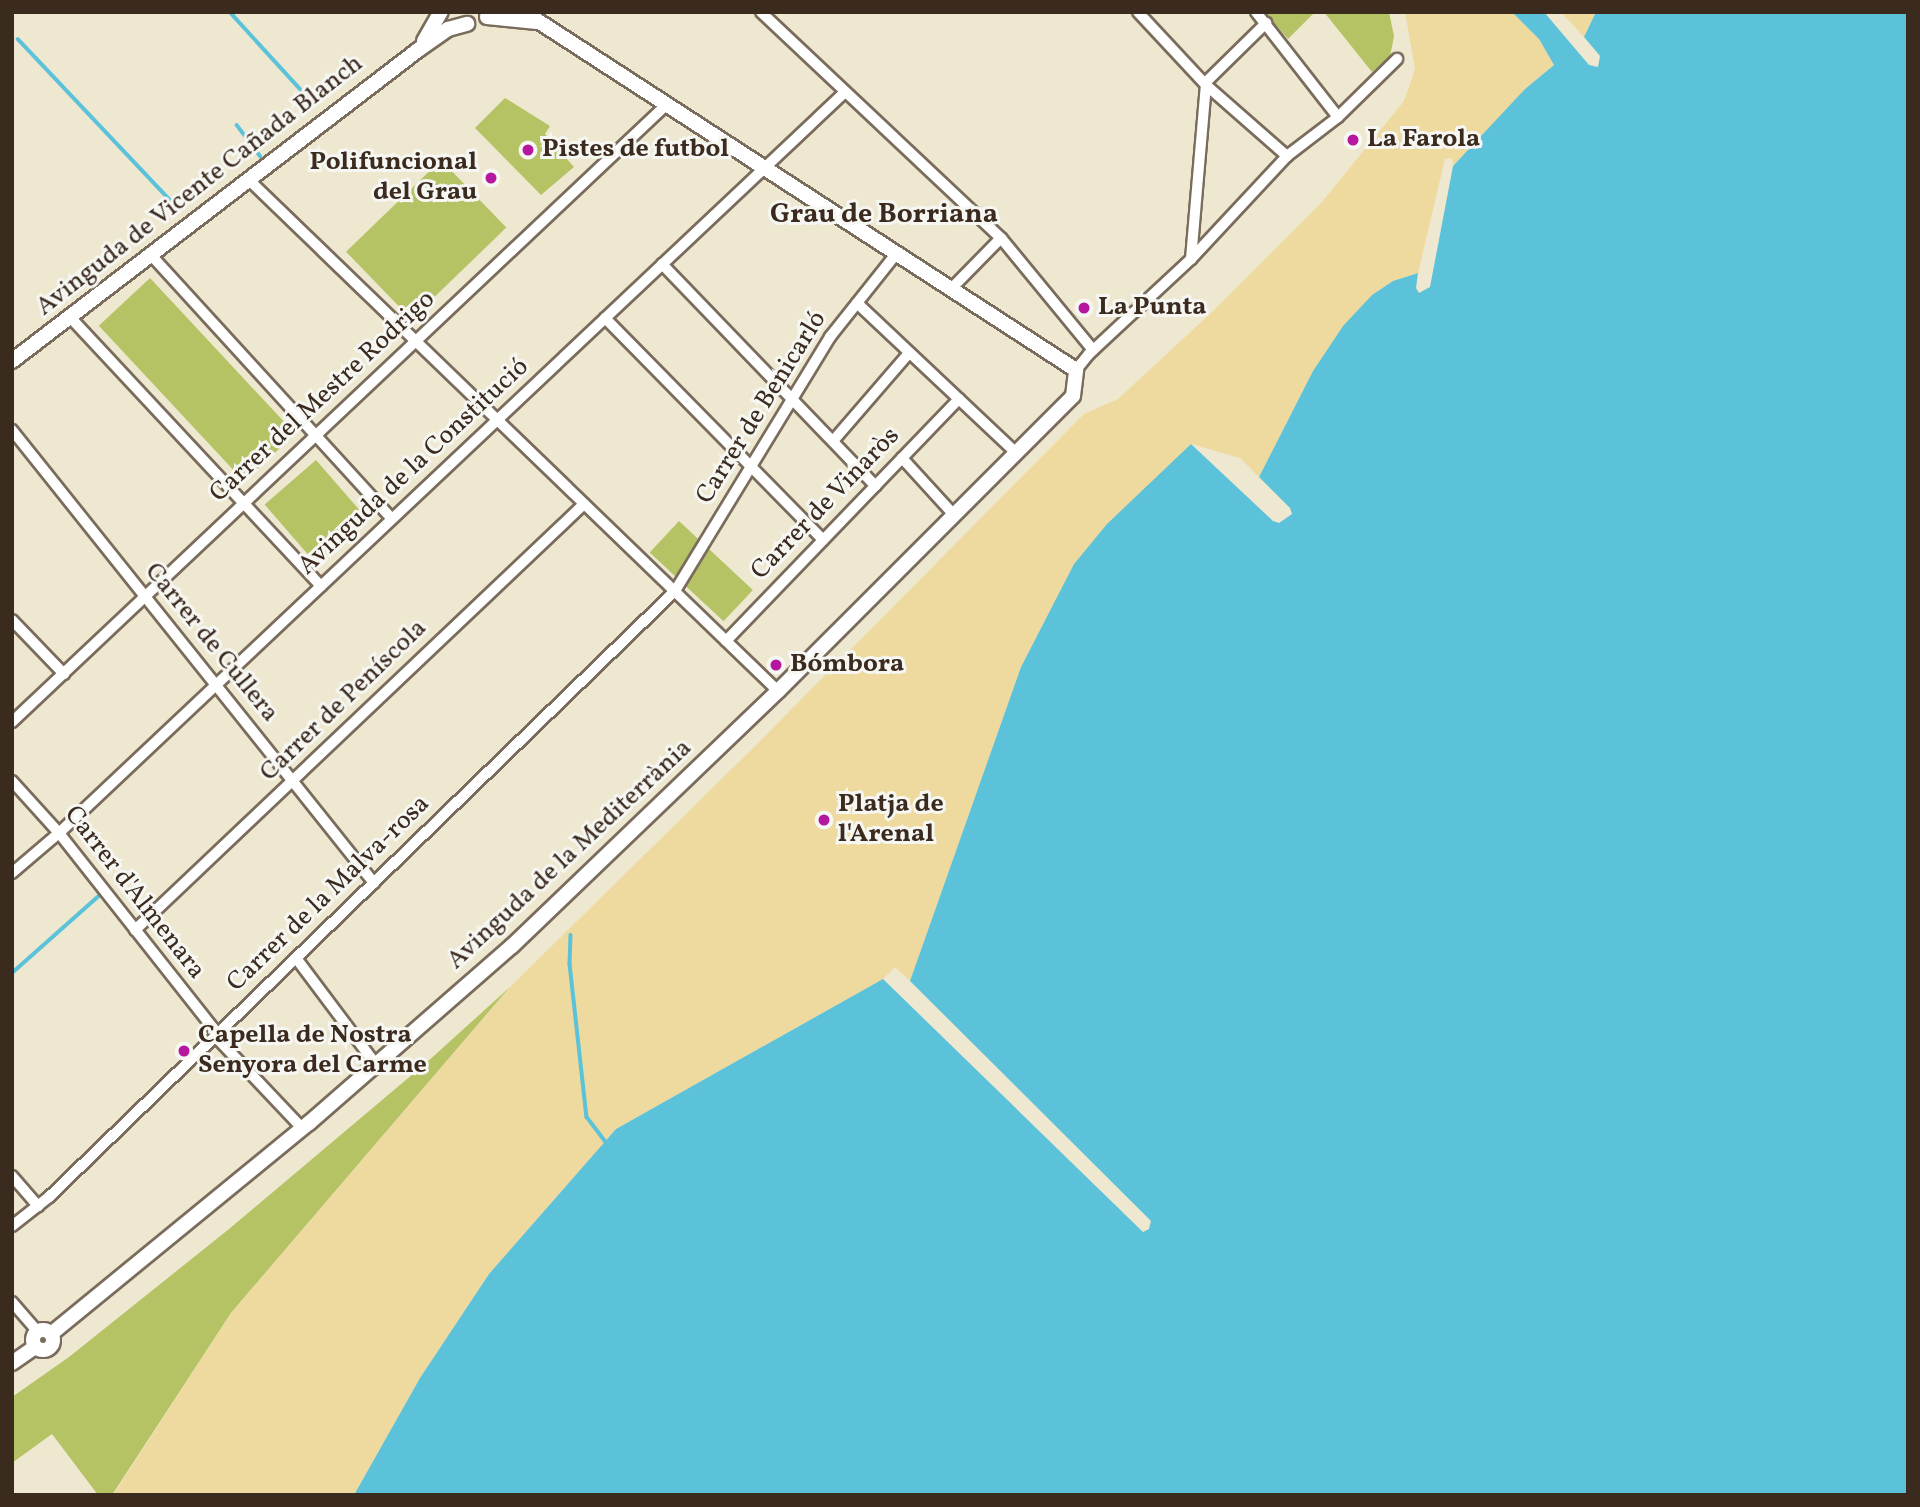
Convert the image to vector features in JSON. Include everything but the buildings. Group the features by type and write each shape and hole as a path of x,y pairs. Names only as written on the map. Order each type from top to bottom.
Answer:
{"street":[{"name":"Avinguda de Vicente Cañada Blanch","path":"418,50 442,12"},
{"path":"449,12 457,21 467,24"},
{"path":"524,12 1076,370 1093,350 1191,259 1287,156 1338,117 1398,59"},
{"path":"761,12 1001,238 1093,350"},
{"path":"1138,12 1205,84 1287,156"},
{"path":"1256,12 1338,117"},
{"name":"Avinguda de Vicente Cañada Blanch","path":"12,361 418,50 448,29 478,23 489,15"},
{"path":"489,15 538,23"},
{"path":"1191,259 1205,84 1266,23"},
{"name":"Avinguda de la Constitució","path":"12,873 60,833 845,92"},
{"name":"Carrer del Mestre Rodrigo","path":"12,722 666,105"},
{"path":"249,180 778,691"},
{"path":"951,289 1001,238"},
{"name":"Carrer de Benicarló","path":"675,592 830,337 896,254"},
{"path":"151,255 392,519"},
{"path":"662,264 876,485"},
{"path":"857,303 1016,453"},
{"path":"70,317 321,586"},
{"path":"605,318 823,540"},
{"path":"833,441 909,353"},
{"name":"Avinguda de la Mediterrània","path":"12,1363 35,1347 40,1350 49,1348 53,1340 44,1333 303,1129 559,903 778,691 1073,396 1076,370"},
{"name":"Carrer de Vinaròs","path":"726,641 959,399"},
{"name":"Carrer de Cullera","path":"12,430 373,883"},
{"path":"902,458 954,515"},
{"name":"Carrer de Peníscola","path":"135,930 584,504"},
{"name":"Carrer de la Malva-rosa","path":"12,1226 38,1206 217,1035 675,592"},
{"path":"12,620 64,674"},
{"name":"Carrer d'Almenara","path":"12,781 60,833 217,1035 303,1129"},
{"path":"296,958 377,1066"},
{"path":"12,1176 38,1206"},
{"path":"12,1302 44,1333"}],"green space":[{"path":"1264,12 1315,12 1288,39"},
{"path":"1324,12 1389,12 1394,36 1390,57 1372,72"},
{"name":"Pistes de futbol","path":"505,98 550,126 545,134 574,167 541,195 475,128"},
{"path":"441,160 506,228 411,319 346,252"},
{"path":"150,278 295,434 244,482 99,326"},
{"path":"316,460 368,520 317,565 265,505"},
{"path":"679,521 753,590 724,621 650,552"},
{"path":"510,987 231,1313 112,1495 98,1495 52,1434 12,1463 12,1397 69,1357 229,1229 426,1063"}],"sand":[{"name":"Platja de l'Arenal","path":"1405,12 1512,12 1539,39 1554,65 1525,89 1483,137 1453,165 1452,158 1445,159 1418,273 1393,281 1372,295 1343,326 1313,371 1259,477 1240,458 1191,444 1074,564 1021,667 910,981 895,967 883,979 616,1129 489,1274 420,1378 354,1495 113,1495 231,1313 510,987 753,748 1084,414 1118,399 1213,311 1322,202 1404,101 1415,69"},
{"path":"1561,12 1596,12 1584,37"}],"water":[{"path":"1512,12 1544,12 1589,65 1598,67 1600,56 1584,37 1596,12 1908,12 1908,1495 354,1495 420,1378 489,1274 616,1129 883,979 1143,1232 1149,1229 1151,1221 910,981 1021,667 1074,564 1107,524 1191,444 1273,521 1279,523 1292,514 1290,508 1259,477 1313,371 1343,326 1372,295 1393,281 1418,273 1416,288 1419,293 1430,287 1453,166 1525,89 1554,65 1539,39"}],"waterway":[{"path":"230,12 315,105"},
{"path":"18,39 179,209"},
{"path":"237,125 260,156"},
{"path":"12,973 102,893"},
{"path":"571,935 570,964 587,1117 606,1142"}],"place":[{"name":"La Farola","path":"1353,140"},
{"name":"Pistes de futbol","path":"528,150"},
{"name":"Polifuncional del Grau","path":"491,178"},
{"name":"La Punta","path":"1084,308"},
{"name":"Bómbora","path":"776,665"},
{"name":"Platja de l'Arenal","path":"824,820"},
{"name":"Capella de Nostra Senyora del Carme","path":"184,1051"}],"district":[{"name":"Grau de Borriana","path":"884,215"}]}
